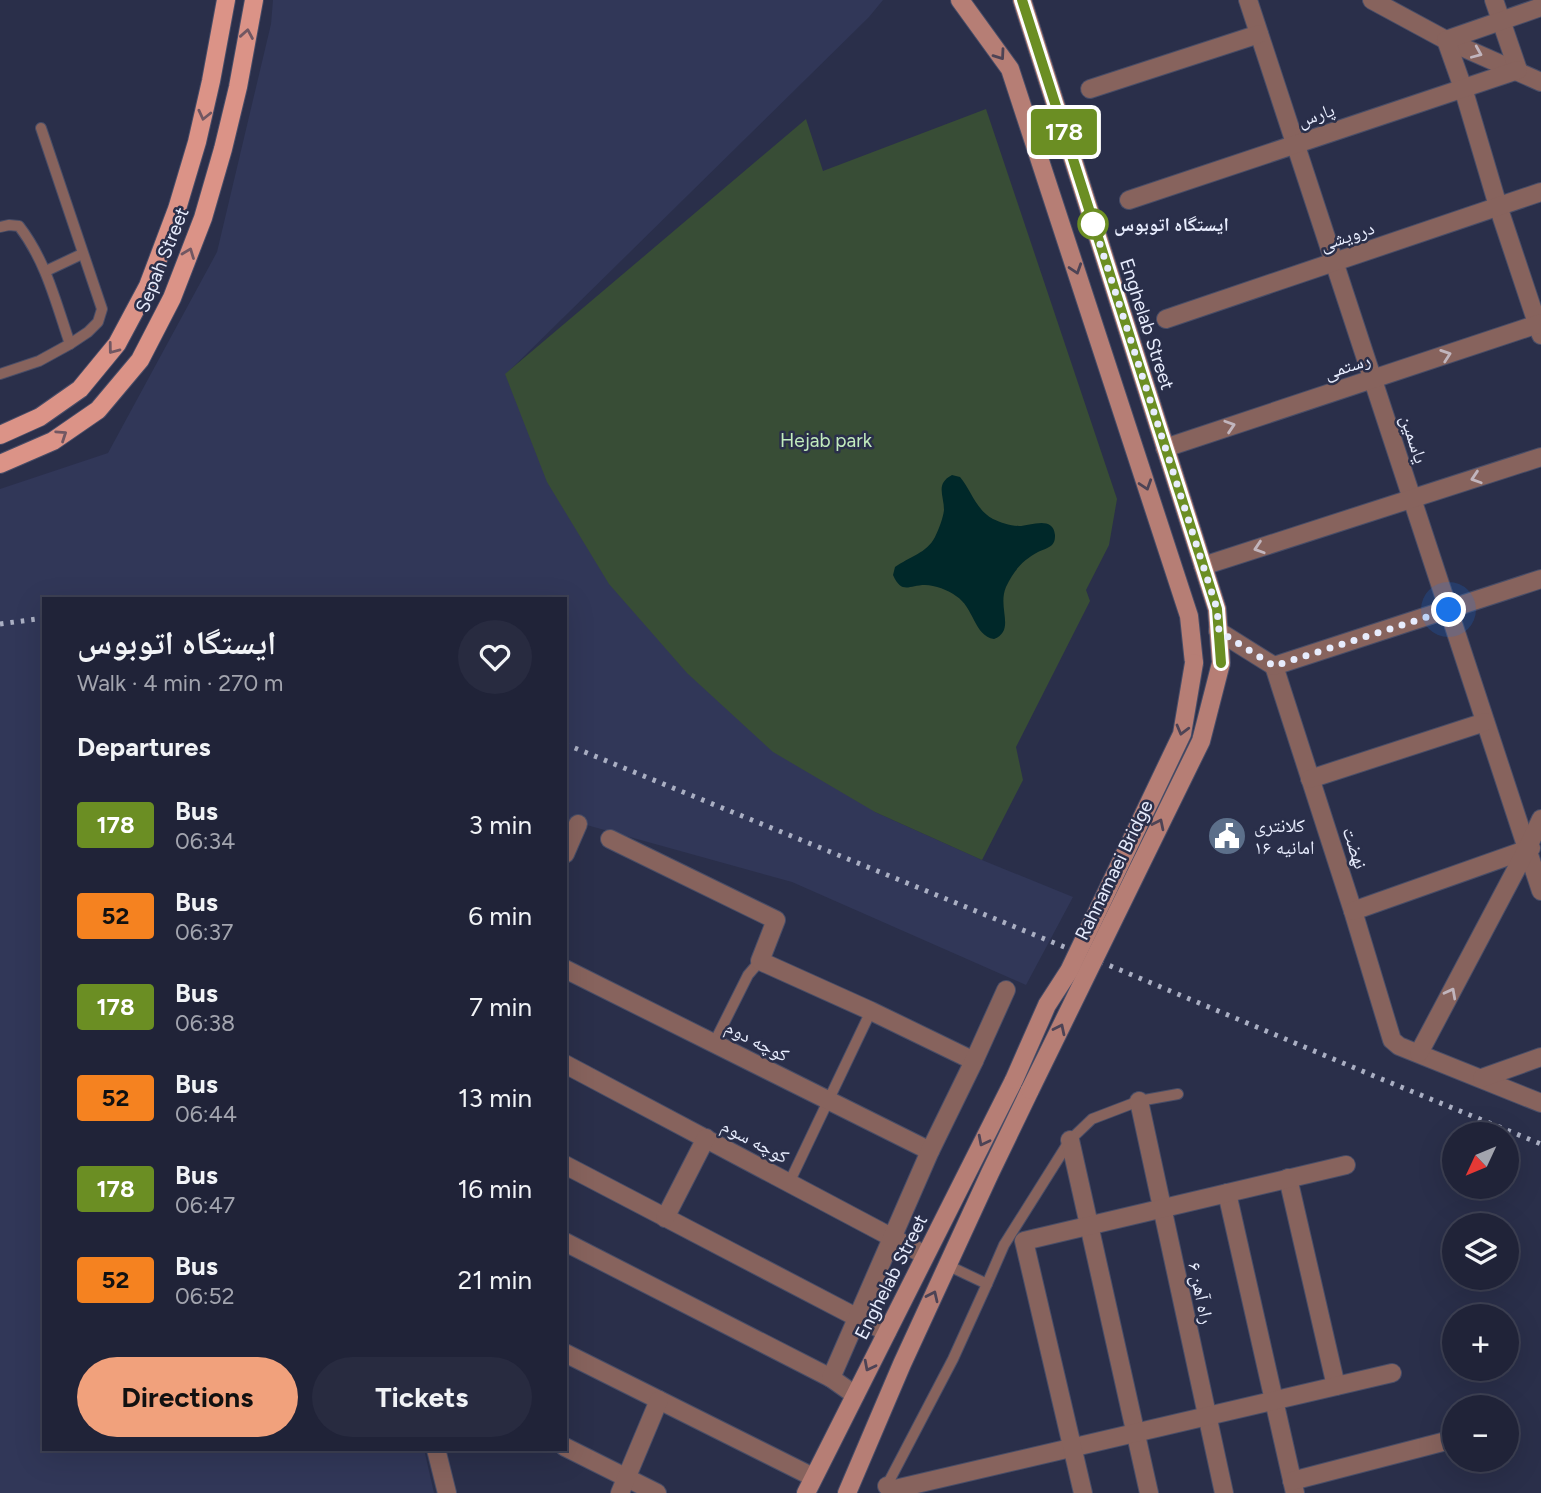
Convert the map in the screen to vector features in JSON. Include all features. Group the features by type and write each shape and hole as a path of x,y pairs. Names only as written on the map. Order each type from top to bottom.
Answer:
{"main road":[{"name":"Sepah Street","path":"0,435 40,417 80,389 117,344 148,286 177,209 197,142 226,0"},
{"name":"Sepah Street","path":"1,459 53,441 98,410 140,360 172,298 203,218 238,87 254,0"},
{"name":"Rahnamaei Bridge","path":"960,0 1010,69 1189,616 1194,663 1182,734 1069,971 1047,1004 1014,1080"},
{"name":"Enghelab Street","path":"1022,0 1217,609 1221,663"},
{"name":"Rahnamaei Bridge","path":"947,1265 1200,741 1221,663"},
{"name":"Enghelab Street","path":"809,1485 1014,1080"},
{"path":"847,1493 947,1265"}],"street":[{"name":"یاسمین","path":"1248,0 1485,722 1534,846 1541,891"},
{"path":"1372,0 1446,40 1541,82"},
{"path":"1494,0 1518,71"},
{"path":"1446,40 1541,7"},
{"path":"1090,89 1259,34"},
{"path":"1446,40 1498,206 1540,327"},
{"name":"پارس","path":"1129,200 1518,71"},
{"name":"درویشی","path":"1166,319 1541,192"},
{"name":"رستمی","path":"1165,448 1540,327"},
{"path":"1203,566 1541,457"},
{"path":"1219,631 1274,666 1541,579"},
{"name":"نهضت","path":"1274,666 1392,1040 1419,1053"},
{"path":"1310,779 1485,722"},
{"path":"1541,819 1534,846 1419,1053 1541,1103"},
{"path":"567,849 578,824"},
{"path":"610,839 776,920 760,961 872,1011 974,1061"},
{"path":"1353,911 1534,846"},
{"name":"کوچه دوم","path":"567,970 930,1151"},
{"path":"831,1378 930,1151 1006,990"},
{"path":"1482,1079 1541,1058"},
{"name":"کوچه سوم","path":"567,1065 925,1255"},
{"name":"راه آهن ۶","path":"1139,1101 1224,1493"},
{"path":"665,1218 706,1138"},
{"path":"1070,1140 1149,1493"},
{"path":"1083,1493 1024,1241 1346,1165"},
{"path":"567,1166 887,1332"},
{"path":"1288,1178 1336,1386"},
{"path":"1227,1193 1293,1487 1442,1443"},
{"path":"567,1243 831,1378 855,1395"},
{"path":"567,1354 659,1399 809,1485"},
{"path":"890,1490 1392,1373"},
{"path":"623,1485 659,1399"},
{"path":"567,1448 623,1485 657,1493"},
{"path":"436,1451 447,1493"},
{"path":"955,1475 960,1493"}],"lane":[{"path":"0,374 39,361 70,344 98,322 102,309 41,128"},
{"path":"0,227 19,226 37,251 70,344"},
{"path":"46,271 82,254"},
{"path":"714,1043 748,975 760,961"},
{"path":"789,1183 872,1011"},
{"path":"890,1490 1004,1245 1070,1140 1092,1119 1139,1101 1178,1094"},
{"path":"947,1265 987,1284"}],"shaded area":[{"path":"273,0 883,0 869,17 506,374 875,812 1073,897 1026,985 792,882 567,820 567,597 42,597 42,1451 424,1451 434,1493 0,1493 0,489 108,453 217,252 271,24"},
{"path":"952,475 960,477 978,505 993,519 1016,526 1046,523 1055,535 1052,545 1027,559 1012,576 1004,595 1004,630 994,639 982,633 967,607 953,594 929,585 903,587 893,575 895,567 923,551 935,537 944,510 942,486"}],"green space":[{"name":"Hejab park","path":"986,109 1117,499 1109,545 1086,590 1090,601 1016,747 1023,780 982,860 875,812 773,752 687,673 609,584 547,482 505,374 806,119 823,171"}],"railway":[{"path":"0,624 42,618"},
{"path":"567,745 1541,1144"}],"bus line":[{"name":"178","path":"1022,0 1217,609 1221,663"}],"place":[{"name":"ایستگاه اتوبوس","path":"1093,224"},
{"name":"کلانتری ۱۶ امانیه","path":"1227,836"}],"route":[{"path":"1093,224 1091,216 1217,609 1219,631 1274,666 1449,610"}]}
